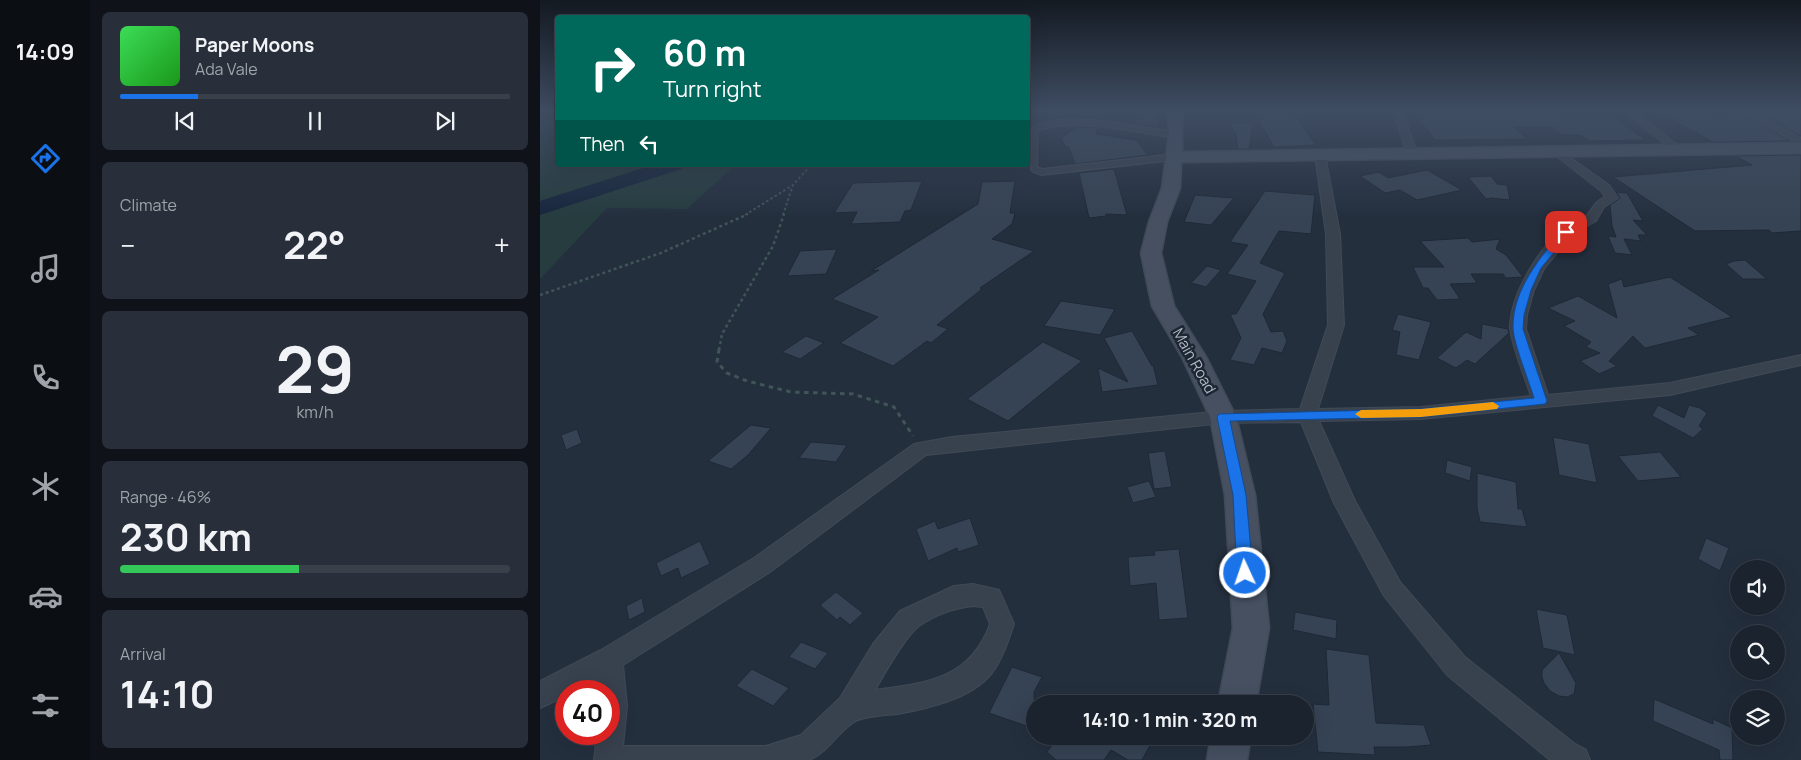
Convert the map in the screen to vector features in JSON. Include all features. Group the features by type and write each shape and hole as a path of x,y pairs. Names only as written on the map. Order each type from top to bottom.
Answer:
{"main road":[{"name":"Main Road","path":"1175,146 1171,188 1158,222 1151,253 1163,306 1194,357 1223,417 1240,495 1251,628 1239,695"},
{"path":"1174,157 1801,148"},
{"path":"1227,760 1230,745"}],"street":[{"path":"1410,146 1412,154"},
{"path":"1675,146 1680,150"},
{"path":"1541,401 1518,329 1519,315 1526,290 1537,268 1566,232 1591,218 1599,205 1612,198 1605,188 1558,152"},
{"path":"1320,155 1333,234 1336,324 1307,415 1345,503 1392,589 1456,666 1565,754 1576,760"},
{"path":"540,695 610,659 762,565 921,449 952,444 1223,417 1421,413 1670,390 1801,360"},
{"path":"610,659 613,706 608,760 766,760 809,746 850,708 882,653 909,619 954,597 973,595 991,598 1002,624 993,650 972,674 936,693 850,708"}],"lane":[{"path":"1035,146 1034,168 1042,172 1174,157"}],"path":[{"path":"540,295 661,253 708,233 751,212 793,185 809,167"},
{"path":"793,185 773,246 722,334 717,362 726,372 747,381 792,392 853,394 894,407 921,449"}],"green space":[{"path":"540,146 555,146 555,167 733,167 687,209 607,208 540,279"}],"building":[{"path":"1141,146 1148,155 1075,164 1069,147 1066,147"},
{"path":"1238,146 1249,146 1249,149 1238,149"},
{"path":"1801,155 1801,231 1772,233 1769,230 1695,231 1613,177 1752,165 1736,156"},
{"path":"1114,169 1127,215 1106,214 1106,216 1089,218 1079,173"},
{"path":"1427,170 1462,190 1417,200 1400,190 1385,193 1360,176 1379,172 1388,178"},
{"path":"1491,176 1497,184 1507,185 1510,200 1486,199 1468,177"},
{"path":"922,181 911,210 905,211 900,222 851,224 857,212 834,213 853,183"},
{"path":"1015,181 1010,213 1015,213 1012,224 992,239 1034,251 980,288 982,289 937,325 948,329 931,343 927,341 893,366 840,343 878,317 832,299 879,270 871,271 978,204 982,182"},
{"path":"1265,191 1315,195 1311,234 1279,231 1260,263 1285,273 1263,314 1271,332 1283,331 1287,341 1282,353 1262,348 1254,365 1230,360 1241,338 1230,314 1236,314 1256,281 1227,274 1248,245 1230,242"},
{"path":"1616,192 1627,193 1643,221 1633,220 1647,235 1638,235 1641,241 1624,239 1632,255 1615,253 1608,236 1616,237 1612,226 1610,205 1620,198"},
{"path":"1195,195 1234,198 1211,225 1184,222"},
{"path":"1468,238 1472,242 1500,239 1496,249 1506,255 1523,277 1506,278 1503,274 1471,274 1477,283 1450,284 1460,299 1437,300 1428,288 1423,288 1413,267 1444,267 1420,241"},
{"path":"837,249 826,274 787,276 800,251"},
{"path":"1745,260 1767,279 1743,279 1726,264"},
{"path":"1207,266 1221,270 1206,287 1191,283"},
{"path":"1670,277 1732,317 1688,328 1699,335 1645,348 1633,336 1609,361 1617,366 1599,374 1580,361 1600,353 1586,347 1591,342 1564,326 1575,321 1548,308 1578,296 1617,318 1608,284 1622,279 1624,287"},
{"path":"1061,301 1115,309 1100,335 1044,326"},
{"path":"1398,314 1431,322 1419,360 1396,355 1400,332 1392,330"},
{"path":"1482,324 1508,329 1509,333 1475,364 1467,360 1456,368 1437,358 1466,332 1481,339"},
{"path":"1132,331 1153,365 1158,385 1102,392 1098,368 1128,382 1104,338"},
{"path":"806,336 824,343 800,359 782,352"},
{"path":"1043,342 1082,361 1008,421 967,399"},
{"path":"1658,405 1684,418 1689,405 1700,408 1707,413 1699,426 1703,429 1693,438 1652,416"},
{"path":"751,425 771,428 748,455 731,469 708,461"},
{"path":"577,429 582,443 566,450 561,435"},
{"path":"1553,437 1589,444 1597,483 1559,475"},
{"path":"811,442 847,445 836,462 799,458"},
{"path":"1165,451 1172,487 1154,489 1148,453"},
{"path":"1660,452 1681,477 1638,481 1618,456"},
{"path":"1447,460 1472,467 1470,481 1445,473"},
{"path":"1477,473 1516,482 1518,509 1522,509 1527,527 1480,522 1477,508"},
{"path":"1149,481 1156,497 1133,503 1127,487"},
{"path":"970,518 979,545 958,552 957,548 928,561 916,529 935,521 938,529"},
{"path":"1706,538 1729,548 1720,571 1698,559"},
{"path":"700,541 710,564 681,578 678,568 661,576 656,563"},
{"path":"1179,549 1188,618 1159,620 1156,583 1130,586 1128,557 1155,555 1154,551"},
{"path":"836,592 863,613 850,625 840,617 837,620 820,605"},
{"path":"642,598 645,612 629,620 626,606"},
{"path":"1536,609 1567,615 1575,655 1543,648"},
{"path":"1295,612 1337,620 1336,639 1293,630"},
{"path":"801,642 828,653 815,669 789,657"},
{"path":"1326,649 1369,655 1376,723 1424,725 1431,745 1374,747 1375,755 1318,752 1314,704 1329,705"},
{"path":"1559,653 1576,683 1574,694 1567,697 1559,696 1550,691 1542,677 1542,670"},
{"path":"1012,667 1042,677 1034,695 1026,695 1026,726 989,713"},
{"path":"752,669 789,688 773,706 736,686"},
{"path":"1654,699 1713,724 1713,719 1730,727 1730,745 1733,745 1733,760 1720,760 1719,750 1653,721"},
{"path":"1052,745 1150,745 1142,760 1128,760 1111,750 1104,760 1056,760 1047,752"}],"waterway":[{"path":"540,208 667,167"}],"slow traffic":[{"path":"1361,414 1421,413 1493,406"}],"route":[{"path":"1245,573 1240,495 1223,417 1421,413 1541,401 1518,329 1519,315 1526,290 1537,268 1566,232"}]}
